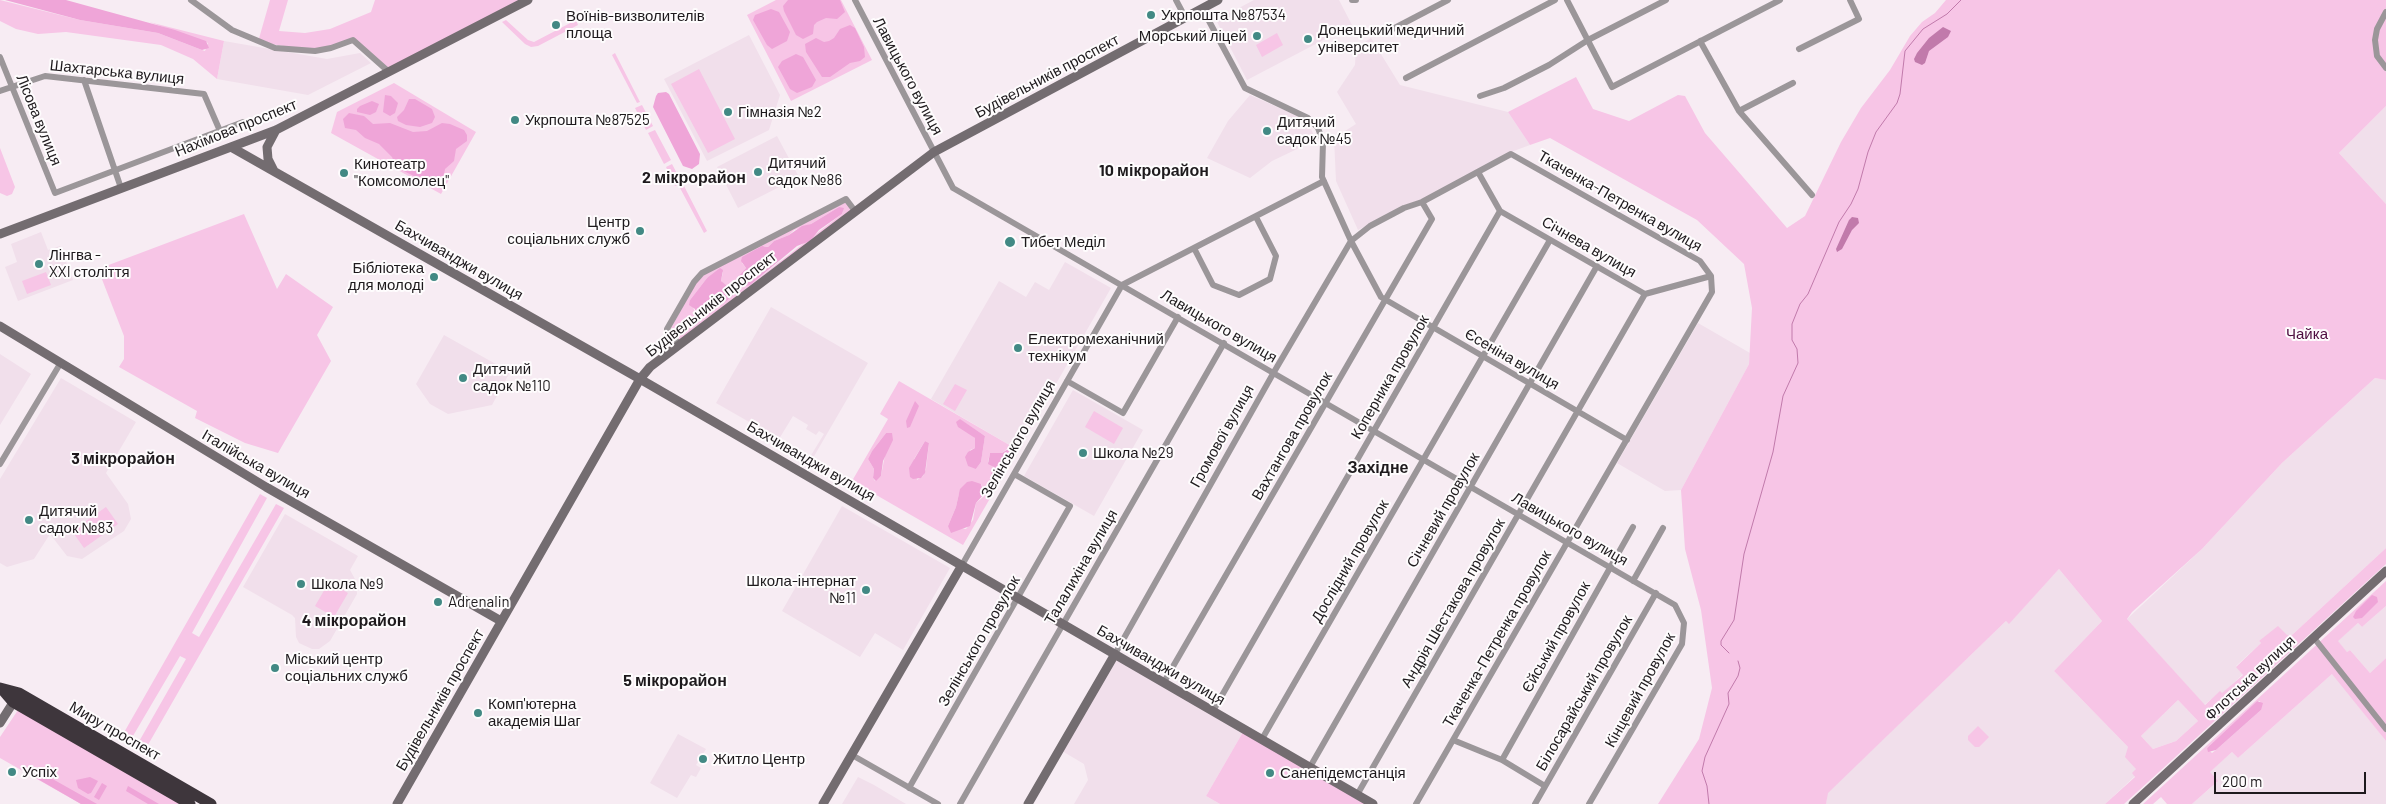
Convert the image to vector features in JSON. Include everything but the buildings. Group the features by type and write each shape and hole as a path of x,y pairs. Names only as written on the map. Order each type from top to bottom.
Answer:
{"highway":[{"name":"Миру проспект","path":"1,688 190,804"},
{"name":"Миру проспект","path":"16,698 211,804"}],"street":[{"path":"191,0 232,30 275,48 291,51 315,51 338,46 353,40 389,72"},
{"name":"Нахімова проспект","path":"0,234 276,130 528,0"},
{"name":"Лавицького вулиця","path":"855,0 953,188 1656,594"},
{"path":"1176,0 1185,17"},
{"name":"Будівельників проспект","path":"397,804 640,378 679,344 934,152 1218,0"},
{"path":"1385,33 1448,0"},
{"path":"1406,78 1555,0"},
{"path":"1567,0 1612,87 1780,0"},
{"path":"1480,96 1504,88 1549,65 1588,40 1666,0"},
{"path":"1799,49 1859,19 1850,0"},
{"path":"1202,8 1245,88 1308,118 1318,128 1323,142 1322,171 1324,182 1351,241 1378,293 1385,300"},
{"path":"2386,12 2379,24 2375,40 2377,56 2386,68"},
{"path":"1700,41 1740,111 1812,195"},
{"name":"Лісова вулиця","path":"0,57 55,192 115,170"},
{"name":"Шахтарська вулиця","path":"0,91 12,89 45,76 204,94 220,130"},
{"path":"84,80 121,188"},
{"path":"1740,111 1793,83"},
{"path":"115,170 244,122"},
{"path":"274,171 268,160 267,147 276,130"},
{"name":"Бахчиванджи вулиця","path":"231,147 640,378 1374,804"},
{"name":"Громової вулиця","path":"1028,804 1274,372 1351,241 1370,226 1404,208 1422,202 1511,154"},
{"name":"Ткаченка-Петренка вулиця","path":"1511,154 1700,261 1711,276"},
{"path":"1478,172 1500,211"},
{"path":"1122,285 1324,182"},
{"path":"679,344 668,329 694,282 702,274 846,199 855,211"},
{"name":"Вахтангова провулок","path":"1164,682 1432,219 1422,202"},
{"name":"Січнева вулиця","path":"1500,211 1645,294 1711,276"},
{"name":"Коперника провулок","path":"1213,711 1500,211"},
{"path":"1194,248 1213,285 1239,295 1270,279 1276,256 1256,217"},
{"name":"Дослідний провулок","path":"1262,740 1550,240"},
{"name":"Січневий провулок","path":"1310,767 1597,266"},
{"name":"Ткаченка-Петренка провулок","path":"1416,804 1712,292 1711,276"},
{"name":"Зелінського вулиця","path":"823,804 1122,285"},
{"name":"Андрія Шестакова провулок","path":"1357,795 1645,294"},
{"name":"Єсеніна вулиця","path":"1385,300 1626,440"},
{"path":"1067,381 1123,413 1178,317"},
{"name":"Італійська вулиця","path":"0,326 266,487 501,621"},
{"name":"Талалихіна вулиця","path":"960,804 1224,343"},
{"path":"0,464 60,364"},
{"name":"Зелінського провулок","path":"909,788 1070,506 1014,474"},
{"name":"Єйський провулок","path":"1502,760 1633,528"},
{"path":"1633,580 1664,528"},
{"name":"Флотська вулиця","path":"2132,804 2386,571"},
{"name":"Білосарайський провулок","path":"1535,804 1656,594"},
{"name":"Кінцевий провулок","path":"1589,804 1682,644 1684,623 1681,613 1675,605 1656,594"},
{"path":"2314,638 2386,729"},
{"path":"0,723 16,698"},
{"path":"1453,740 1502,760 1545,786"},
{"path":"852,755 938,804"}],"shaded area":[{"path":"5,0 66,0 175,30 206,41 209,48 202,50 158,33 80,20"},
{"path":"788,0 840,0 845,12 837,19 826,18 817,22 814,25 813,34 803,39 796,35 784,11 783,6"},
{"path":"1254,0 1339,0 1352,25 1247,80 1216,20"},
{"path":"771,9 779,12 790,32 787,41 772,49 767,45 753,20 755,15"},
{"path":"850,25 855,28 864,47 865,57 860,61 850,63 830,77 822,77 806,52 805,44 816,38 824,42 829,41 834,38 840,29"},
{"path":"1943,27 1951,31 1948,37 1929,51 1925,63 1922,65 1915,62 1914,59 1917,53 1929,38"},
{"name":"Гімназія №2","path":"749,35 780,95 769,130 707,161 664,79"},
{"path":"1371,38 1400,85 1508,112 1530,145 1511,152 1421,201 1404,206 1358,230 1336,181 1334,138 1356,124 1337,92 1355,65 1356,48"},
{"path":"224,41 327,59 360,53 371,63 308,95 217,79"},
{"path":"796,54 803,57 816,80 812,87 797,93 790,89 778,67 782,61"},
{"path":"666,92 669,94 700,154 699,164 692,169 683,166 653,107 658,93"},
{"path":"385,95 391,96 398,103 395,113 390,116 383,112"},
{"name":"Дитячий садок №45","path":"1250,95 1307,120 1316,140 1272,161 1250,178 1207,158 1228,121"},
{"path":"409,99 415,99 432,109 435,117 432,123 420,127 406,125 398,121 397,117 404,110"},
{"path":"372,101 379,104 376,112 370,115 357,112 360,106"},
{"path":"2386,106 2386,204 2339,153"},
{"path":"349,113 364,116 373,124 390,123 413,132 427,131 442,123 450,124 464,130 467,135 467,141 456,149 454,161 445,169 443,181 437,186 433,186 396,167 392,157 379,144 365,138 356,130 345,128 343,119"},
{"name":"Дитячий садок №86","path":"777,136 799,177 738,208 717,167"},
{"path":"839,207 844,208 842,214 819,230 810,241 797,246 750,285 742,287 737,285 737,278 746,268 741,261 742,257 762,246 768,247 774,241 789,235 802,226 811,224"},
{"path":"1852,217 1858,218 1859,223 1852,230 1842,249 1837,252 1836,249"},
{"name":"Лінгва - XXI століття","path":"41,232 48,250 60,246 73,280 18,301 5,267 17,262 11,244"},
{"name":"Електромеханічний технікум","path":"1065,262 1111,288 1018,450 931,399 999,281 1026,297 1035,282 1049,290"},
{"path":"720,268 723,270 721,281 732,290 733,296 703,319 697,319 695,309 689,305 690,300 707,278"},
{"path":"771,307 868,363 813,458 810,457 824,434 819,431 816,435 806,429 808,425 793,416 779,439 716,403"},
{"path":"1698,323 1750,353 1749,364 1681,490 1665,491 1617,463"},
{"name":"Дитячий садок №110","path":"444,335 510,372 492,405 448,414 430,404 416,384"},
{"path":"0,354 31,374 0,425"},
{"path":"61,378 136,422 106,473 128,504 131,519 124,531 82,559 67,556 50,534 34,559 7,567 0,563 0,479"},
{"path":"2375,378 2386,380 2386,548 2292,635 2259,641 2261,643 2236,666 2243,674 2222,694 2220,692 2204,705 2127,619 2202,549 2282,463"},
{"name":"Школа №29","path":"1073,390 1143,430 1094,516 1024,476"},
{"path":"915,401 919,406 910,427 907,428 906,421"},
{"path":"960,419 985,436 981,462 976,469 968,466 965,457 968,452 975,448 975,438 958,427 956,422"},
{"path":"886,433 892,433 893,440 883,461 881,476 876,481 873,478 874,469 868,459"},
{"path":"925,441 929,443 925,473 921,478 913,479 910,477 909,468"},
{"path":"1011,447 1014,452 1004,472 991,474 994,467 988,464 990,453 1002,453"},
{"path":"972,481 981,484 984,494 976,503 970,526 951,533 948,526 956,507 960,489 967,482"},
{"name":"Школа-інтернат №11","path":"842,506 950,568 903,650 875,633 860,657 782,611"},
{"name":"Школа №9","path":"285,514 358,556 350,570 356,581 357,594 330,641 319,649 312,649 299,643 296,637 295,618 292,615 243,587"},
{"path":"2059,569 2102,621 2054,671 2128,747 2136,769 2135,776 2105,804 1826,804 1827,793 2006,621 2009,623"},
{"path":"2372,595 2377,597 2378,602 2362,618 2355,619 2353,617 2356,611"},
{"path":"2386,606 2386,658 2370,673 2350,650 2347,652 2337,641 2358,623 2362,627"},
{"path":"1115,658 1243,732 1206,796 1220,804 1074,804 1088,780 1084,764 1062,751"},
{"path":"2333,673 2386,741 2386,804 2192,804 2217,782 2209,772 2232,752 2238,758"},
{"path":"2178,700 2198,721 2176,741 2153,749 2141,736"},
{"path":"2257,701 2263,703 2261,710 2216,750 2208,752 2207,748"},
{"path":"678,734 706,749 696,765 701,768 696,777 691,775 677,798 650,783"},
{"path":"33,768 97,804 81,804 29,774"},
{"path":"90,777 98,781 91,793 88,794 78,788 76,780"},
{"path":"858,777 874,785 906,804 842,804"},
{"path":"102,783 107,786 99,800 94,797"},
{"path":"128,786 159,804 148,804 126,791"}],"green space":[{"path":"0,0 80,20 158,33 205,51 208,43 149,22 224,41 217,79 193,59 161,45 66,32 38,34 16,29 0,21"},
{"path":"270,0 288,0 279,31 305,33 330,29 371,12 375,0 522,0 387,70 353,40 315,51 258,42"},
{"path":"776,0 841,0 872,60 791,101 747,15"},
{"name":"Чайка","path":"1946,0 2386,0 2386,8 2377,24 2378,62 2386,72 2386,106 2339,153 2386,204 2386,380 2375,378 2282,463 2202,549 2132,612 2127,619 2205,705 2220,691 2222,693 2243,675 2236,667 2261,643 2259,641 2278,626 2287,635 2292,635 2386,548 2386,564 2124,804 2105,804 2135,777 2132,773 2136,769 2125,757 2128,747 2054,671 2102,621 2059,569 2009,624 2006,621 1828,793 1826,804 1658,804 1699,739 1712,688 1701,610 1685,549 1681,490 1749,364 1752,308 1744,264 1697,220 1550,138 1530,145 1508,112 1576,77 1593,109 1629,121 1678,95 1685,96 1705,133 1787,228 1805,216 1841,142 1861,108 1890,70 1910,36 1922,22 1935,13","holes":["2178,700 2198,721 2176,741 2153,749 2141,736"]},
{"path":"2386,16 2386,65 2379,55 2377,40 2379,30"},
{"path":"506,20 528,40 534,42 576,20 578,25 538,46 531,47 525,44 502,22"},
{"path":"1277,33 1283,45 1262,57 1256,45"},
{"path":"615,53 640,102 637,103 612,55"},
{"path":"699,69 735,139 708,153 671,84"},
{"path":"394,83 476,132 441,194 331,133 337,112"},
{"path":"642,105 653,126 646,130 635,108"},
{"path":"655,130 671,160 664,164 648,133"},
{"path":"0,148 15,187 12,194 7,196 0,193"},
{"path":"672,164 682,183 675,186 666,167"},
{"path":"684,186 707,231 704,233 680,188"},
{"path":"846,202 852,210 680,340 671,328 696,283 706,273","holes":["839,207 843,211 842,214 756,280 736,283 737,278 746,268 742,263 764,246 768,247 774,241 789,235 794,230 811,224","723,272 721,281 733,296 703,319 698,319 690,300 707,278"]},
{"path":"244,214 277,289 286,274 333,307 317,335 331,361 278,453 245,443 195,418 197,411 119,367 124,359 124,336 98,269"},
{"path":"46,272 51,285 27,294 22,281"},
{"path":"899,381 1018,450 963,545 852,481 888,419 880,414","holes":["959,419 985,436 981,462 976,469 970,450 975,448 975,438","886,433 885,455 881,476 875,481 873,478 874,469 868,459","925,441 929,443 926,469 923,476 917,480 914,459","1008,448 1013,448 1013,456 1004,472 991,471 994,467 988,462 990,453 1002,453","981,484 985,491 983,497 976,503 973,520 966,529 948,526 959,494"]},
{"path":"955,384 967,390 955,411 943,404"},
{"path":"1094,411 1123,428 1114,444 1085,427"},
{"path":"260,494 267,498 192,633 199,637 276,504 284,508 145,750 137,745 186,659 180,656 130,741 122,736"},
{"path":"106,507 118,524 84,548 72,531"},
{"path":"2386,581 2386,606 2362,627 2358,623 2338,641 2347,652 2350,650 2370,673 2386,658 2386,741 2332,674 2238,758 2232,752 2210,772 2218,781 2192,804 2167,804 2161,797 2153,804 2143,804","holes":["2257,701 2260,701 2261,710 2216,750 2212,753 2207,748"]},
{"path":"329,582 348,593 334,617 315,606"},
{"path":"18,710 183,804 81,804 0,758 0,737"},
{"path":"1978,726 1989,737 1979,747 1975,747 1968,740 1968,736"},
{"path":"1243,732 1368,804 1220,804 1206,796"}],"waterway":[{"path":"1729,653 1721,645 1721,641 1734,620 1744,554 1773,452 1783,396 1798,363 1797,349 1792,340 1792,324 1800,304 1808,294 1839,222 1858,189 1868,152 1876,132 1897,103 1900,94 1905,51 1923,29 1947,14 1961,0"},
{"path":"1709,804 1707,786 1702,771 1705,757 1729,704 1728,693 1738,676 1740,668 1738,661"}],"place":[{"name":"Укрпошта №87534","path":"1151,15"},
{"name":"Воїнів-визволителів площа","path":"556,25"},
{"name":"Морський ліцей","path":"1257,36"},
{"name":"Донецький медичний університет","path":"1308,39"},
{"name":"Гімназія №2","path":"728,112"},
{"name":"Укрпошта №87525","path":"515,120"},
{"name":"Дитячий садок №45","path":"1267,131"},
{"name":"Дитячий садок №86","path":"758,172"},
{"name":"Кинотеатр \"Комсомолец\"","path":"344,173"},
{"name":"Центр соціальних служб","path":"640,231"},
{"name":"Тибет Меділ","path":"1010,242"},
{"name":"Лінгва - XXI століття","path":"39,264"},
{"name":"Бібліотека для молоді","path":"434,277"},
{"name":"Електромеханічний технікум","path":"1018,348"},
{"name":"Дитячий садок №110","path":"463,378"},
{"name":"Школа №29","path":"1083,453"},
{"name":"Дитячий садок №83","path":"29,520"},
{"name":"Школа №9","path":"301,584"},
{"name":"Школа-інтернат №11","path":"866,590"},
{"name":"Adrenalin","path":"438,602"},
{"name":"Міський центр соціальних служб","path":"275,668"},
{"name":"Комп'ютерна академія Шаг","path":"478,713"},
{"name":"Житло Центр","path":"703,759"},
{"name":"Успіх","path":"12,772"},
{"name":"Санепідемстанція","path":"1270,773"}],"district":[{"name":"10 мікрорайон","path":"1154,171"},
{"name":"2 мікрорайон","path":"694,178"},
{"name":"3 мікрорайон","path":"123,459"},
{"name":"Західне","path":"1378,468"},
{"name":"4 мікрорайон","path":"354,621"},
{"name":"5 мікрорайон","path":"675,681"}]}
